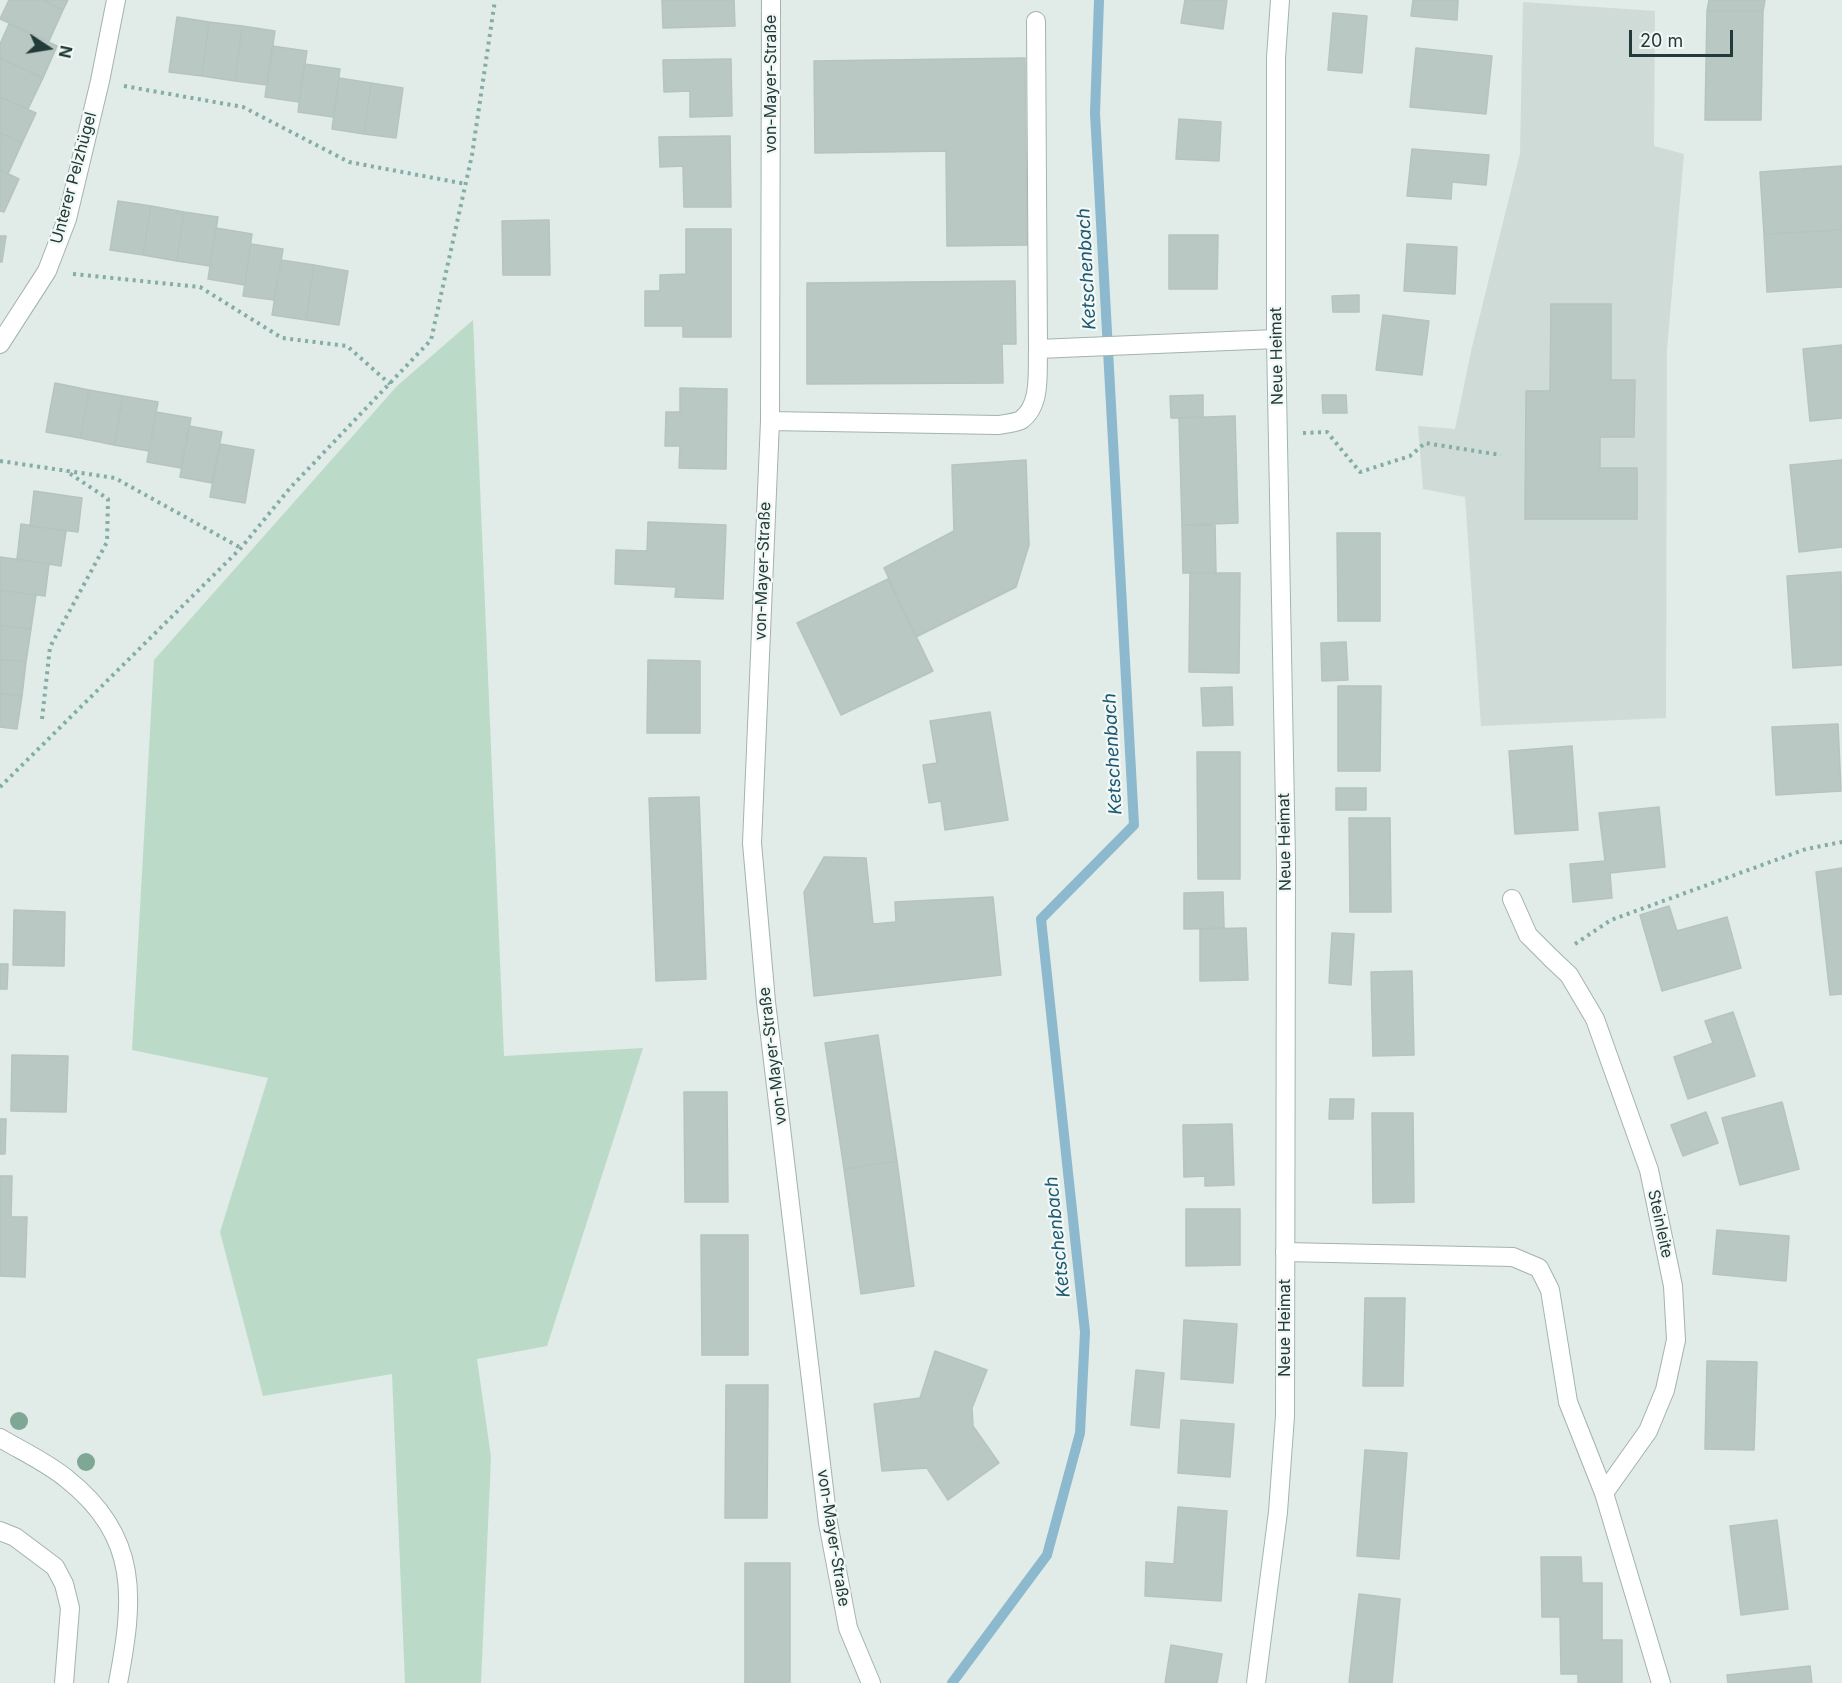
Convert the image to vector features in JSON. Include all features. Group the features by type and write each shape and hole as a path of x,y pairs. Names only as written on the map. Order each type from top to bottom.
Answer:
{"street":[{"name":"Unterer Pelzhügel","path":"0,344 47,271 67,219 100,81 116,0"},
{"name":"von-Mayer-Straße","path":"771,0 770,421 752,843 766,1002 828,1523 848,1628 871,1683"},
{"name":"Neue Heimat","path":"1256,1683 1280,1480 1285,1416 1286,861 1276,339 1276,58 1280,0"},
{"path":"770,421 998,425 1019,421 1031,410 1036,397 1038,349 1036,21"},
{"path":"1038,349 1276,339"},
{"name":"Steinleite","path":"1512,899 1528,935 1569,975 1595,1019 1649,1170 1673,1286 1676,1340 1665,1390 1647,1431 1604,1494"},
{"path":"1285,1252 1513,1257 1539,1268 1550,1290 1568,1402 1604,1494 1661,1683"},
{"path":"0,1438 66,1478 104,1515 119,1541 128,1587 124,1649 118,1683"},
{"path":"0,1531 15,1537 55,1567 64,1584 70,1608 64,1683"}],"path":[{"path":"0,787 241,548 290,488 431,340 466,184 495,0"},
{"path":"100,81 243,107 349,162 466,184"},
{"path":"47,271 200,286 282,338 347,346 390,384"},
{"path":"1327,432 1360,472 1410,456 1425,443 1501,455"},
{"path":"0,461 115,478 241,548"},
{"path":"42,719 50,646 107,542 108,499 66,471"},
{"path":"1552,959 1611,920 1806,849 1842,842"}],"shaded area":[{"path":"1523,2 1655,11 1654,146 1684,154 1667,349 1666,718 1481,726 1465,497 1423,489 1418,426 1455,429 1472,347 1520,154"}],"green space":[{"path":"473,320 504,1056 643,1048 547,1346 477,1359 491,1457 481,1683 405,1683 392,1374 263,1396 220,1232 268,1078 132,1050 154,660 397,386"}],"building":[{"path":"9,0 42,0 63,10 49,41 0,19"},
{"path":"42,0 68,0 63,10"},
{"path":"662,0 734,0 735,26 663,28"},
{"path":"1185,0 1227,0 1223,29 1181,23"},
{"path":"1413,0 1458,0 1457,20 1411,16"},
{"path":"1709,0 1765,0 1763,11 1707,11"},
{"path":"1707,11 1763,11 1761,120 1705,120"},
{"path":"1333,13 1367,16 1362,73 1328,70"},
{"path":"177,17 209,22 202,76 169,72"},
{"path":"209,22 242,26 235,81 202,76"},
{"path":"9,24 57,46 43,78 0,58 0,44"},
{"path":"242,26 275,31 267,85 235,81"},
{"path":"272,46 307,51 299,102 265,97"},
{"path":"1416,48 1492,56 1486,114 1410,107"},
{"path":"0,58 43,78 28,109 0,97"},
{"path":"1025,58 1027,245 947,246 946,151 815,153 814,61"},
{"path":"731,59 732,116 690,117 690,91 664,92 663,60"},
{"path":"304,64 340,69 333,117 298,112"},
{"path":"339,78 371,83 364,134 332,129"},
{"path":"371,83 403,88 396,138 364,134"},
{"path":"0,97 36,113 22,143 0,133"},
{"path":"1179,119 1221,122 1219,161 1176,159"},
{"path":"0,133 22,143 8,174 0,170"},
{"path":"730,136 731,207 684,207 683,166 660,167 659,137"},
{"path":"1412,149 1489,155 1486,185 1452,182 1451,199 1407,196"},
{"path":"1842,166 1842,230 1764,234 1760,172"},
{"path":"0,170 19,179 4,212 0,211"},
{"path":"118,201 151,206 143,255 110,250"},
{"path":"151,206 184,212 177,261 143,255"},
{"path":"184,212 218,217 210,266 177,261"},
{"path":"549,220 550,275 503,275 502,221"},
{"path":"216,228 252,234 245,285 208,279"},
{"path":"686,229 731,229 731,337 683,337 683,326 645,326 645,291 660,291 660,275 686,274"},
{"path":"1842,230 1842,287 1767,292 1764,234"},
{"path":"1169,235 1218,235 1217,289 1169,289"},
{"path":"0,236 6,236 2,262 0,262"},
{"path":"251,244 283,249 274,300 243,296"},
{"path":"1407,244 1457,247 1455,294 1404,291"},
{"path":"281,260 314,265 306,320 272,315"},
{"path":"314,265 348,271 339,325 306,320"},
{"path":"1015,281 1016,344 1002,344 1003,383 807,384 807,283"},
{"path":"1359,295 1359,312 1333,312 1332,296"},
{"path":"1551,304 1611,304 1611,380 1635,380 1634,437 1600,437 1600,468 1637,468 1637,519 1525,519 1526,391 1550,391"},
{"path":"1383,315 1429,321 1422,375 1376,370"},
{"path":"1842,345 1842,418 1810,421 1803,349"},
{"path":"55,383 89,390 80,438 46,432"},
{"path":"680,388 727,389 726,469 679,468 680,446 665,446 666,412 680,412"},
{"path":"89,390 123,396 114,445 80,438"},
{"path":"1203,395 1203,417 1171,418 1170,396"},
{"path":"1322,395 1346,395 1347,413 1323,413"},
{"path":"123,396 158,402 149,451 114,445"},
{"path":"156,412 191,418 181,468 147,462"},
{"path":"1235,416 1238,523 1182,525 1179,418"},
{"path":"189,426 222,432 212,483 180,477"},
{"path":"220,444 254,450 245,503 210,497"},
{"path":"1026,460 1029,545 1016,587 916,637 884,568 954,531 952,465"},
{"path":"1842,460 1842,547 1799,552 1790,465"},
{"path":"34,491 82,498 78,532 30,526"},
{"path":"648,522 726,525 723,599 675,597 676,587 615,584 616,550 647,551"},
{"path":"21,524 66,531 61,566 17,559"},
{"path":"1182,525 1215,525 1216,573 1183,573"},
{"path":"1337,533 1380,533 1380,621 1338,621"},
{"path":"0,557 49,564 45,596 0,590"},
{"path":"1841,572 1842,665 1793,668 1787,576"},
{"path":"1190,573 1240,573 1239,673 1189,672"},
{"path":"888,579 933,671 841,715 797,623"},
{"path":"0,590 36,595 31,629 0,625"},
{"path":"0,625 31,629 26,662 0,659"},
{"path":"1346,642 1348,680 1322,681 1321,643"},
{"path":"0,659 26,662 22,696 0,693"},
{"path":"648,660 700,661 700,733 647,733"},
{"path":"1338,686 1381,686 1380,771 1338,771"},
{"path":"1232,687 1233,725 1203,726 1201,688"},
{"path":"0,693 22,696 17,729 0,727"},
{"path":"990,712 1008,820 945,830 941,801 929,803 923,765 937,763 930,721"},
{"path":"1838,724 1841,791 1776,795 1772,727"},
{"path":"1572,746 1578,830 1515,834 1509,751"},
{"path":"1197,752 1240,752 1240,879 1198,879"},
{"path":"1336,788 1366,788 1366,810 1336,810"},
{"path":"699,797 706,979 656,981 649,798"},
{"path":"1659,807 1665,867 1610,873 1612,898 1573,902 1570,864 1605,861 1599,813"},
{"path":"1349,818 1390,818 1391,912 1350,912"},
{"path":"824,857 866,858 873,924 896,922 895,902 993,897 1001,975 814,996 804,892"},
{"path":"1842,868 1842,994 1830,995 1816,872"},
{"path":"1223,892 1224,928 1184,929 1184,893"},
{"path":"1669,906 1677,931 1727,917 1741,968 1662,991 1640,915"},
{"path":"14,910 65,912 64,966 13,965"},
{"path":"1246,928 1248,980 1200,981 1200,929"},
{"path":"1332,933 1354,934 1351,985 1329,983"},
{"path":"0,964 8,964 7,989 0,989"},
{"path":"1412,971 1414,1055 1373,1056 1371,972"},
{"path":"1733,1012 1755,1076 1688,1099 1674,1057 1713,1043 1705,1021"},
{"path":"878,1035 897,1161 844,1169 825,1043"},
{"path":"12,1055 68,1056 66,1112 11,1111"},
{"path":"684,1092 727,1092 728,1202 685,1202"},
{"path":"1330,1099 1354,1099 1353,1119 1329,1119"},
{"path":"1782,1102 1799,1169 1740,1185 1722,1118"},
{"path":"1706,1112 1718,1143 1683,1156 1671,1125"},
{"path":"1372,1113 1413,1113 1414,1202 1373,1203"},
{"path":"0,1119 6,1119 5,1154 0,1154"},
{"path":"1232,1124 1234,1185 1205,1186 1205,1176 1184,1177 1183,1125"},
{"path":"897,1161 914,1286 861,1294 844,1169"},
{"path":"0,1176 12,1176 11,1217 27,1217 25,1277 0,1276"},
{"path":"1186,1209 1240,1209 1240,1265 1186,1266"},
{"path":"1717,1230 1789,1236 1786,1281 1713,1274"},
{"path":"701,1235 748,1235 748,1355 702,1355"},
{"path":"1365,1298 1405,1298 1403,1386 1363,1386"},
{"path":"1184,1320 1237,1324 1233,1383 1181,1379"},
{"path":"935,1351 987,1370 972,1408 973,1426 999,1463 948,1500 927,1468 882,1471 874,1404 920,1398"},
{"path":"1707,1361 1757,1362 1754,1450 1705,1449"},
{"path":"1136,1370 1164,1373 1159,1428 1131,1425"},
{"path":"726,1385 768,1385 767,1518 725,1518"},
{"path":"1181,1420 1234,1424 1230,1477 1178,1473"},
{"path":"1365,1450 1407,1453 1399,1559 1357,1556"},
{"path":"1178,1507 1227,1511 1221,1601 1145,1596 1146,1562 1174,1564"},
{"path":"1777,1520 1788,1609 1741,1615 1730,1526"},
{"path":"1541,1557 1581,1557 1582,1583 1602,1583 1602,1640 1622,1640 1622,1683 1578,1683 1578,1674 1561,1674 1560,1617 1542,1617"},
{"path":"745,1563 790,1563 790,1683 745,1683"},
{"path":"1359,1594 1400,1599 1392,1683 1349,1683"},
{"path":"1171,1645 1222,1654 1217,1683 1165,1683"},
{"path":"1810,1666 1812,1683 1728,1683 1727,1675"}],"waterway":[{"name":"Ketschenbach","path":"952,1683 1047,1555 1080,1433 1085,1332 1041,919 1134,825 1095,113 1099,0"}]}
